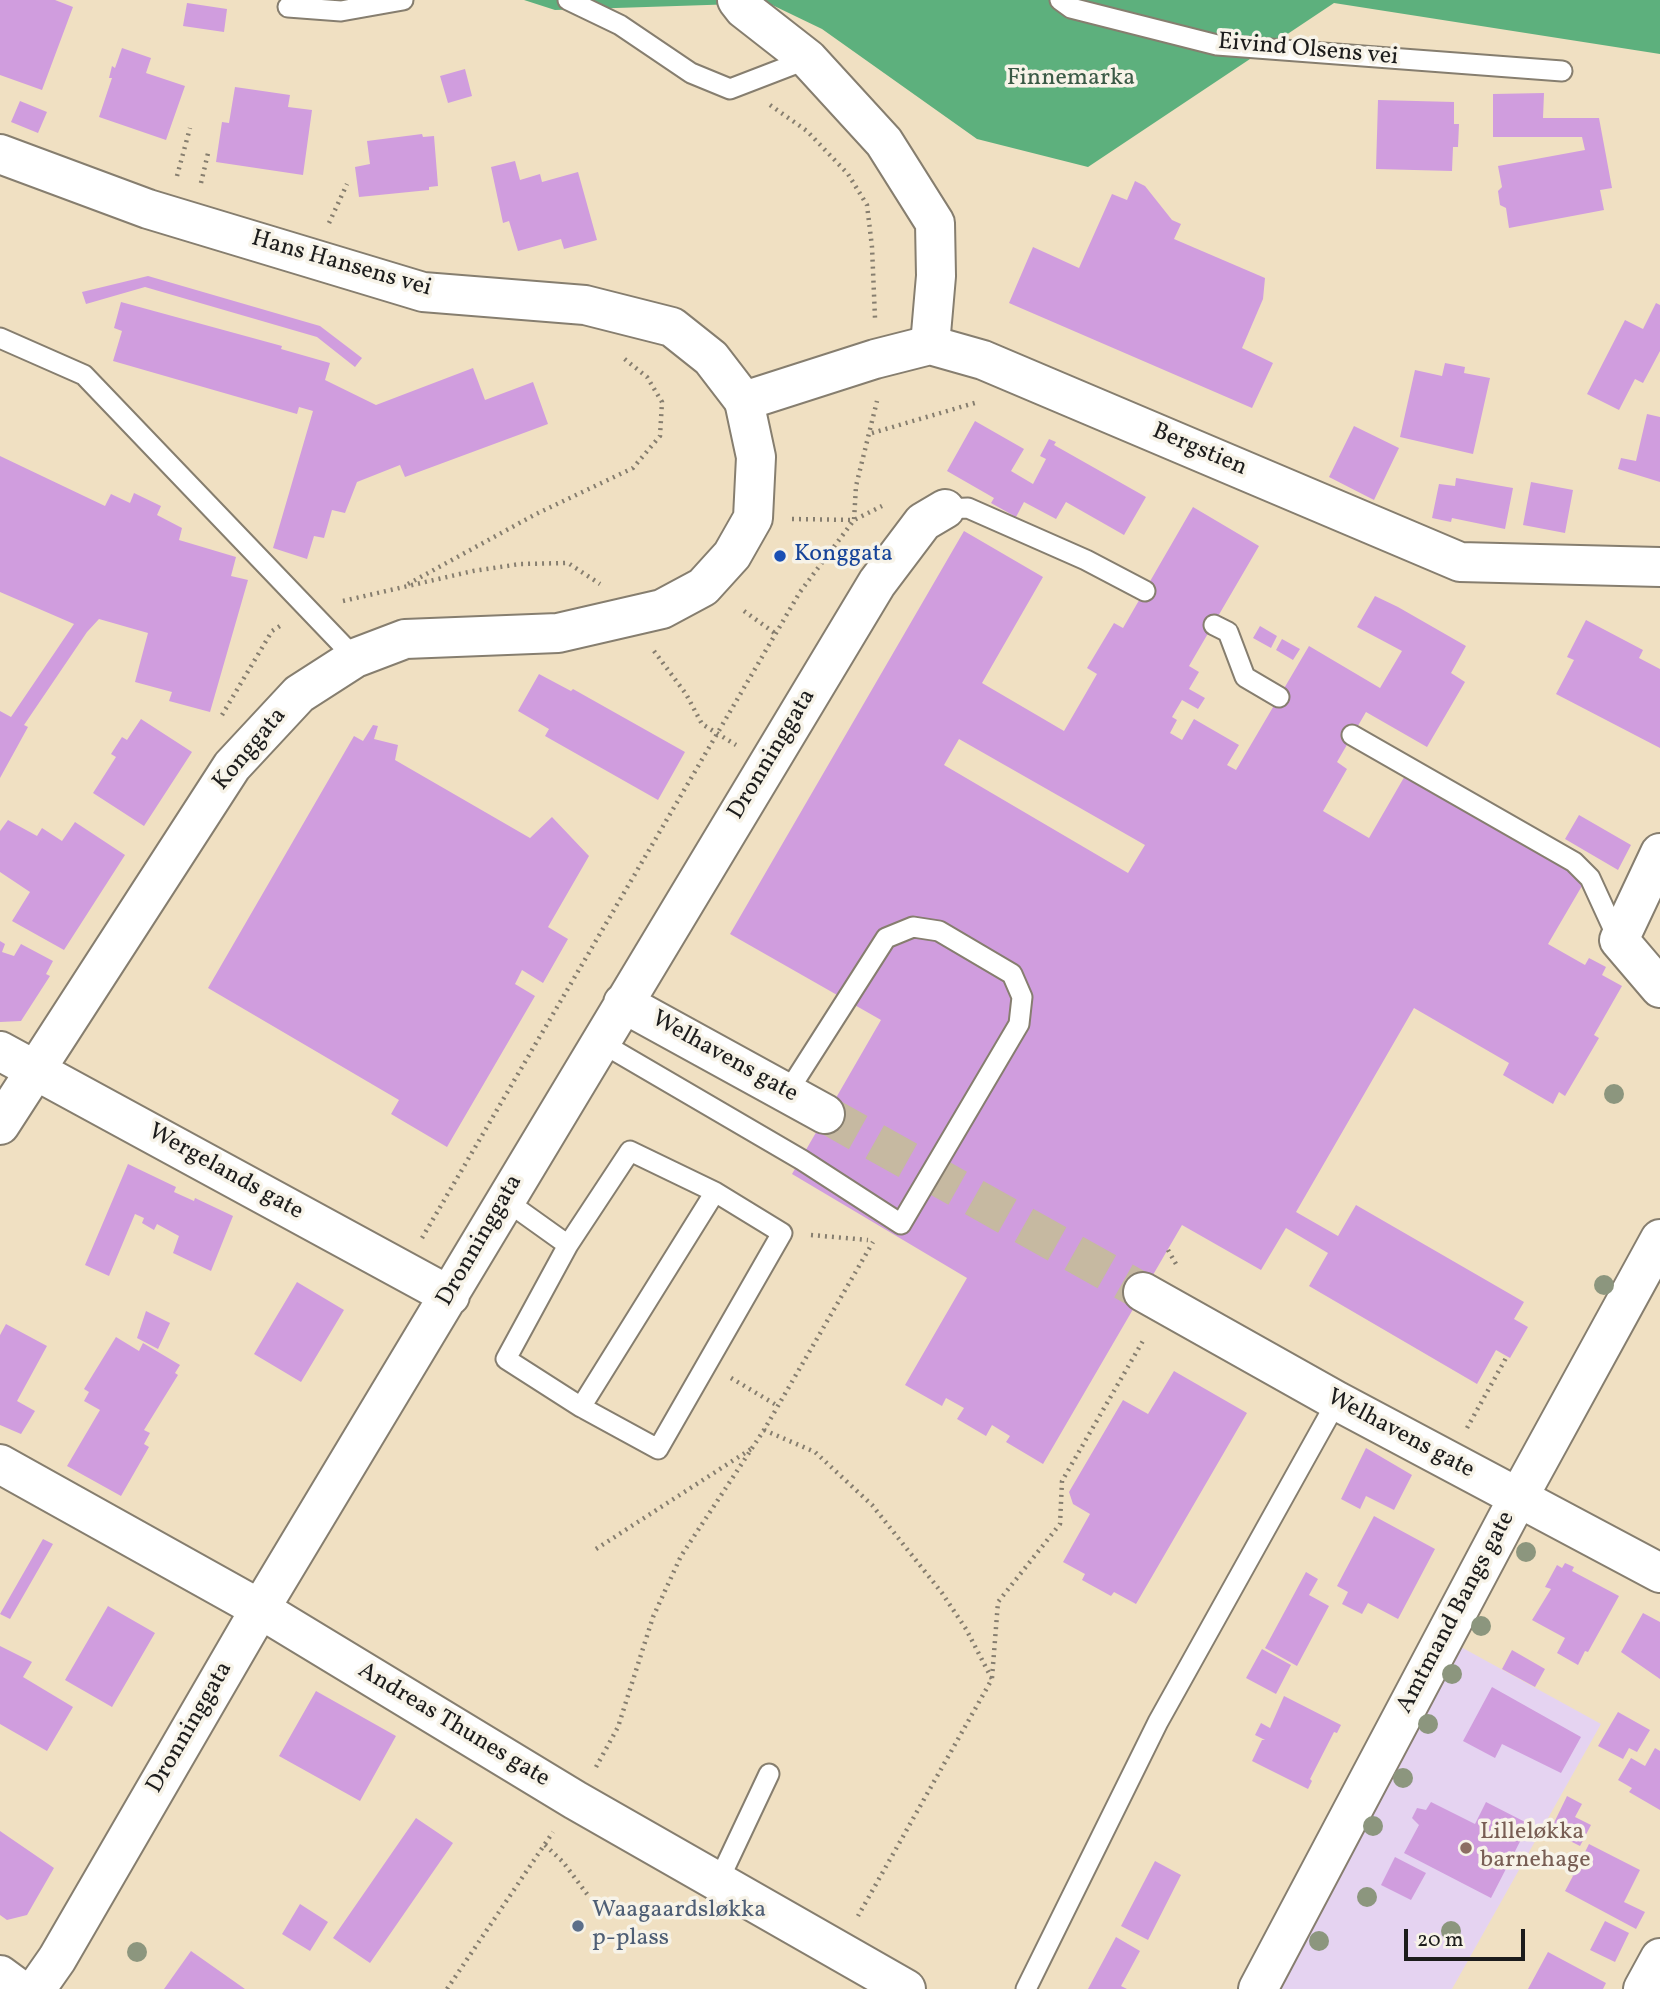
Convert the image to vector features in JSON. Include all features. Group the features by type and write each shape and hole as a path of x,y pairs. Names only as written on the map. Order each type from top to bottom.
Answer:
{"street":[{"path":"737,0 744,9 808,59 884,142 935,223 936,276 930,345 875,359 744,401"},
{"name":"Hans Hansens vei","path":"0,154 166,214 423,292 585,305 672,327 711,358 744,401"},
{"name":"Bergstien","path":"930,345 983,360 1460,562 1660,567"},
{"name":"Konggata","path":"0,1125 232,766 299,694 355,658 405,639 558,633 662,609 703,587 732,555 753,518 756,457 744,401"},
{"name":"Dronninggata","path":"36,1989 57,1959 260,1609 877,583 923,522 945,509"},
{"path":"1660,853 1619,940 1660,988"},
{"name":"Welhavens gate","path":"623,1003 825,1114"},
{"name":"Wergelands gate","path":"0,1051 450,1296"},
{"name":"Amtmand Bangs gate","path":"1258,1989 1518,1498 1660,1239"},
{"name":"Welhavens gate","path":"1154,1297 1337,1401 1660,1573"},
{"name":"Andreas Thunes gate","path":"0,1464 260,1609 575,1800 906,1989"},
{"path":"1643,1989 1660,1958"},
{"path":"0,1976 19,1989"}],"lane":[{"path":"288,7 341,11 403,0"},
{"path":"568,0 620,25 691,73 730,89 808,59"},
{"name":"Eivind Olsens vei","path":"1060,0 1071,8 1217,45 1562,71"},
{"path":"0,338 84,375 355,658"},
{"path":"945,509 968,508 1086,560 1145,591"},
{"path":"1214,625 1227,632 1245,677 1279,697"},
{"path":"1352,736 1574,862 1590,878 1619,940"},
{"path":"600,1042 664,1082 802,1160 901,1224 1019,1024 1022,997 1012,974 939,931 913,927 886,938 787,1093"},
{"path":"631,1150 715,1192 782,1233 658,1449 581,1408 506,1359 568,1245 631,1150"},
{"path":"581,1408 715,1192"},
{"path":"505,1200 568,1245"},
{"path":"1026,1989 1158,1722 1337,1401"},
{"path":"718,1882 769,1774"}],"path":[{"path":"730,89 775,107 807,131 848,174 867,205 872,247 875,322"},
{"path":"166,214 190,128"},
{"path":"402,587 536,514 633,468 660,436 662,402 647,377 617,353"},
{"path":"872,433 1040,384"},
{"path":"403,1270 800,592 854,520 856,486 872,433 879,391"},
{"path":"753,518 854,520 904,496 945,509"},
{"path":"744,611 776,634"},
{"path":"651,647 686,694 702,724 768,763"},
{"path":"782,1233 874,1241"},
{"path":"596,1768 618,1727 653,1617 681,1556 764,1430 878,1233"},
{"path":"839,1950 992,1679 998,1602 1060,1524 1062,1481 1154,1297 1181,1272 1168,1250"},
{"path":"1448,1461 1506,1358"},
{"path":"705,1363 778,1406"},
{"path":"764,1430 815,1452 872,1505 942,1593 966,1629 992,1679"},
{"path":"596,1549 753,1448"},
{"path":"447,1989 559,1823"},
{"path":"545,1844 563,1862 590,1898"}],"shaded area":[{"path":"1461,1647 1601,1724 1452,1989 1277,1989"}],"green space":[{"name":"Finnemarka","path":"524,0 1660,0 1660,54 1334,3 1088,167 977,139 822,29 768,3 555,10"}],"building":[{"path":"0,0 55,0 73,7 42,90 0,75"},
{"path":"187,3 227,9 224,32 183,26"},
{"path":"122,48 151,58 146,73 185,86 166,140 99,117 112,78 109,78 112,66 115,68"},
{"path":"465,69 472,96 448,103 440,76"},
{"path":"235,87 290,95 288,107 312,110 303,175 216,162 222,122 229,123"},
{"path":"1544,93 1543,118 1599,118 1612,188 1600,190 1604,210 1509,228 1506,208 1500,205 1498,191 1502,187 1498,166 1585,150 1582,137 1493,137 1493,94"},
{"path":"1378,100 1454,102 1454,124 1459,124 1458,147 1453,147 1452,171 1376,169"},
{"path":"20,101 47,112 38,133 11,122"},
{"path":"422,134 423,137 434,136 438,186 429,187 429,190 359,197 355,167 370,164 367,141"},
{"path":"515,161 520,180 540,174 542,182 578,172 597,240 564,249 561,239 518,251 509,221 503,223 491,167"},
{"path":"1135,181 1145,186 1172,220 1181,224 1174,239 1265,278 1263,299 1242,348 1273,363 1252,408 1009,303 1033,247 1079,268 1112,194 1127,200"},
{"path":"148,276 320,326 362,358 355,367 317,337 145,287 86,304 82,292"},
{"path":"121,302 282,346 281,349 330,363 325,380 376,405 473,368 485,400 533,382 548,424 405,477 400,465 357,482 345,513 332,510 324,538 314,536 307,559 273,548 313,411 299,407 297,414 113,361 122,331 114,328"},
{"path":"1656,303 1660,305 1660,351 1643,383 1635,379 1619,410 1587,394 1625,320 1643,329"},
{"path":"1445,363 1465,367 1464,373 1490,378 1473,454 1400,437 1415,370 1442,376"},
{"path":"1647,414 1660,417 1660,482 1618,469 1621,458 1636,461"},
{"path":"975,421 1024,449 1011,471 1033,484 1046,459 1040,456 1049,439 1056,442 1054,445 1146,497 1124,535 1066,502 1056,519 1024,502 1016,517 991,503 994,498 947,471"},
{"path":"1354,426 1399,448 1374,500 1329,477"},
{"path":"0,456 105,506 111,494 130,503 134,493 161,506 157,515 182,528 179,540 236,557 231,576 248,580 210,712 169,701 172,692 135,682 148,633 99,619 87,632 24,725 28,727 0,778 0,711 11,717 74,624 0,592"},
{"path":"1456,478 1513,488 1505,529 1452,518 1451,522 1432,518 1439,484 1455,486"},
{"path":"1531,482 1573,490 1565,533 1523,525"},
{"path":"1193,507 1259,546 1189,666 1199,672 1189,689 1205,698 1198,709 1182,700 1172,717 1177,720 1170,733 1182,740 1194,719 1239,745 1227,765 1236,770 1309,646 1380,688 1402,651 1357,627 1375,596 1466,646 1451,673 1465,682 1427,747 1366,712 1337,762 1347,769 1323,811 1369,838 1406,774 1586,879 1548,944 1585,965 1589,958 1606,967 1602,975 1622,986 1594,1035 1599,1038 1565,1096 1559,1092 1553,1104 1503,1075 1509,1063 1414,1008 1296,1212 1338,1236 1356,1205 1524,1302 1514,1319 1528,1327 1510,1358 1496,1350 1477,1384 1309,1286 1328,1253 1286,1228 1261,1270 1182,1225 1043,1464 1006,1442 1010,1436 992,1425 986,1436 957,1419 964,1408 946,1398 942,1406 905,1385 967,1278 792,1174 881,1020 730,934 964,531 1043,577 982,683 1064,731 1097,674 1087,668 1114,623 1123,628","holes":["959,739 1145,845 1128,873 944,765"]},
{"path":"1586,620 1643,650 1639,658 1660,669 1660,748 1556,694 1574,660 1567,657"},
{"path":"1260,626 1277,636 1271,648 1253,638"},
{"path":"1282,639 1300,649 1293,660 1276,650"},
{"path":"539,674 571,691 573,689 685,752 658,800 545,736 549,729 518,711"},
{"path":"141,719 192,752 144,826 93,793 116,757 111,754 122,737 127,740"},
{"path":"373,725 378,726 374,739 398,745 395,760 530,838 552,817 589,856 548,927 568,939 543,983 522,970 515,984 535,996 447,1147 391,1114 399,1100 208,988 354,736 363,741"},
{"path":"1579,815 1631,845 1618,870 1565,839"},
{"path":"8,820 37,836 42,828 62,841 75,822 125,855 64,950 12,921 30,892 0,872 0,831"},
{"path":"0,941 5,944 2,952 14,956 21,944 53,961 46,974 50,976 21,1021 0,1022"},
{"path":"128,1164 176,1187 174,1192 194,1201 195,1198 233,1216 211,1271 173,1253 179,1236 157,1224 154,1230 142,1223 144,1218 135,1214 109,1276 85,1265"},
{"path":"297,1282 344,1310 301,1382 254,1354"},
{"path":"146,1311 170,1323 158,1349 137,1338"},
{"path":"6,1324 47,1346 17,1401 35,1411 21,1434 0,1425 0,1335"},
{"path":"116,1337 139,1351 143,1343 180,1365 175,1373 178,1375 144,1430 150,1433 144,1444 149,1447 121,1496 67,1466 100,1410 84,1401 89,1392 84,1389"},
{"path":"1174,1371 1247,1413 1136,1604 1114,1592 1111,1596 1082,1580 1085,1574 1063,1562 1090,1514 1073,1504 1069,1492 1123,1400 1148,1414"},
{"path":"1366,1448 1412,1475 1394,1510 1366,1496 1360,1509 1341,1499"},
{"path":"1374,1516 1435,1549 1398,1619 1368,1603 1362,1614 1342,1604 1348,1592 1337,1586"},
{"path":"43,1539 53,1544 10,1619 0,1614"},
{"path":"1565,1563 1574,1567 1572,1571 1619,1596 1578,1665 1557,1653 1565,1638 1532,1620 1551,1589 1545,1587 1557,1565 1562,1568"},
{"path":"1306,1572 1318,1579 1309,1595 1329,1606 1297,1666 1265,1648"},
{"path":"108,1606 155,1633 112,1707 65,1680"},
{"path":"1643,1613 1660,1622 1660,1679 1621,1652"},
{"path":"0,1646 32,1662 23,1677 73,1707 47,1751 0,1724"},
{"path":"1262,1649 1291,1665 1276,1694 1246,1678"},
{"path":"1512,1650 1545,1669 1535,1687 1502,1669"},
{"path":"1492,1687 1581,1737 1561,1773 1502,1744 1495,1758 1463,1741"},
{"path":"316,1691 396,1736 360,1801 279,1756"},
{"path":"1284,1696 1341,1725 1337,1733 1334,1732 1310,1779 1312,1781 1308,1789 1252,1761 1262,1740 1265,1740 1255,1735 1261,1723 1270,1728"},
{"path":"1618,1712 1650,1730 1637,1752 1629,1748 1623,1759 1598,1746"},
{"path":"1655,1748 1660,1751 1660,1810 1629,1792 1632,1788 1618,1780 1631,1758 1645,1766"},
{"path":"1567,1796 1582,1804 1575,1817 1591,1825 1580,1846 1550,1831"},
{"path":"1431,1802 1475,1824 1486,1802 1529,1824 1491,1898 1404,1853 1419,1825 1412,1818 1417,1808 1426,1810"},
{"path":"416,1818 453,1843 370,1963 333,1938"},
{"path":"0,1831 54,1868 27,1915 7,1920 0,1915"},
{"path":"1589,1844 1640,1870 1624,1902 1645,1912 1636,1929 1565,1891 1573,1876 1567,1873 1576,1855 1582,1858"},
{"path":"1395,1857 1426,1873 1411,1900 1381,1885"},
{"path":"1155,1861 1181,1875 1148,1940 1121,1926"},
{"path":"300,1904 328,1922 310,1951 282,1934"},
{"path":"1605,1921 1629,1933 1615,1962 1590,1950"},
{"path":"1116,1937 1140,1951 1121,1986 1127,1989 1088,1989"},
{"path":"191,1951 245,1989 164,1989"},
{"path":"1548,1952 1606,1983 1603,1989 1528,1989"}],"tunnel":[{"path":"825,1114 1143,1292"}],"place":[{"name":"Konggata","path":"780,556"},
{"name":"Lilleløkka barnehage","path":"1466,1848"},
{"name":"Waagaardsløkka p-plass","path":"578,1926"}]}
